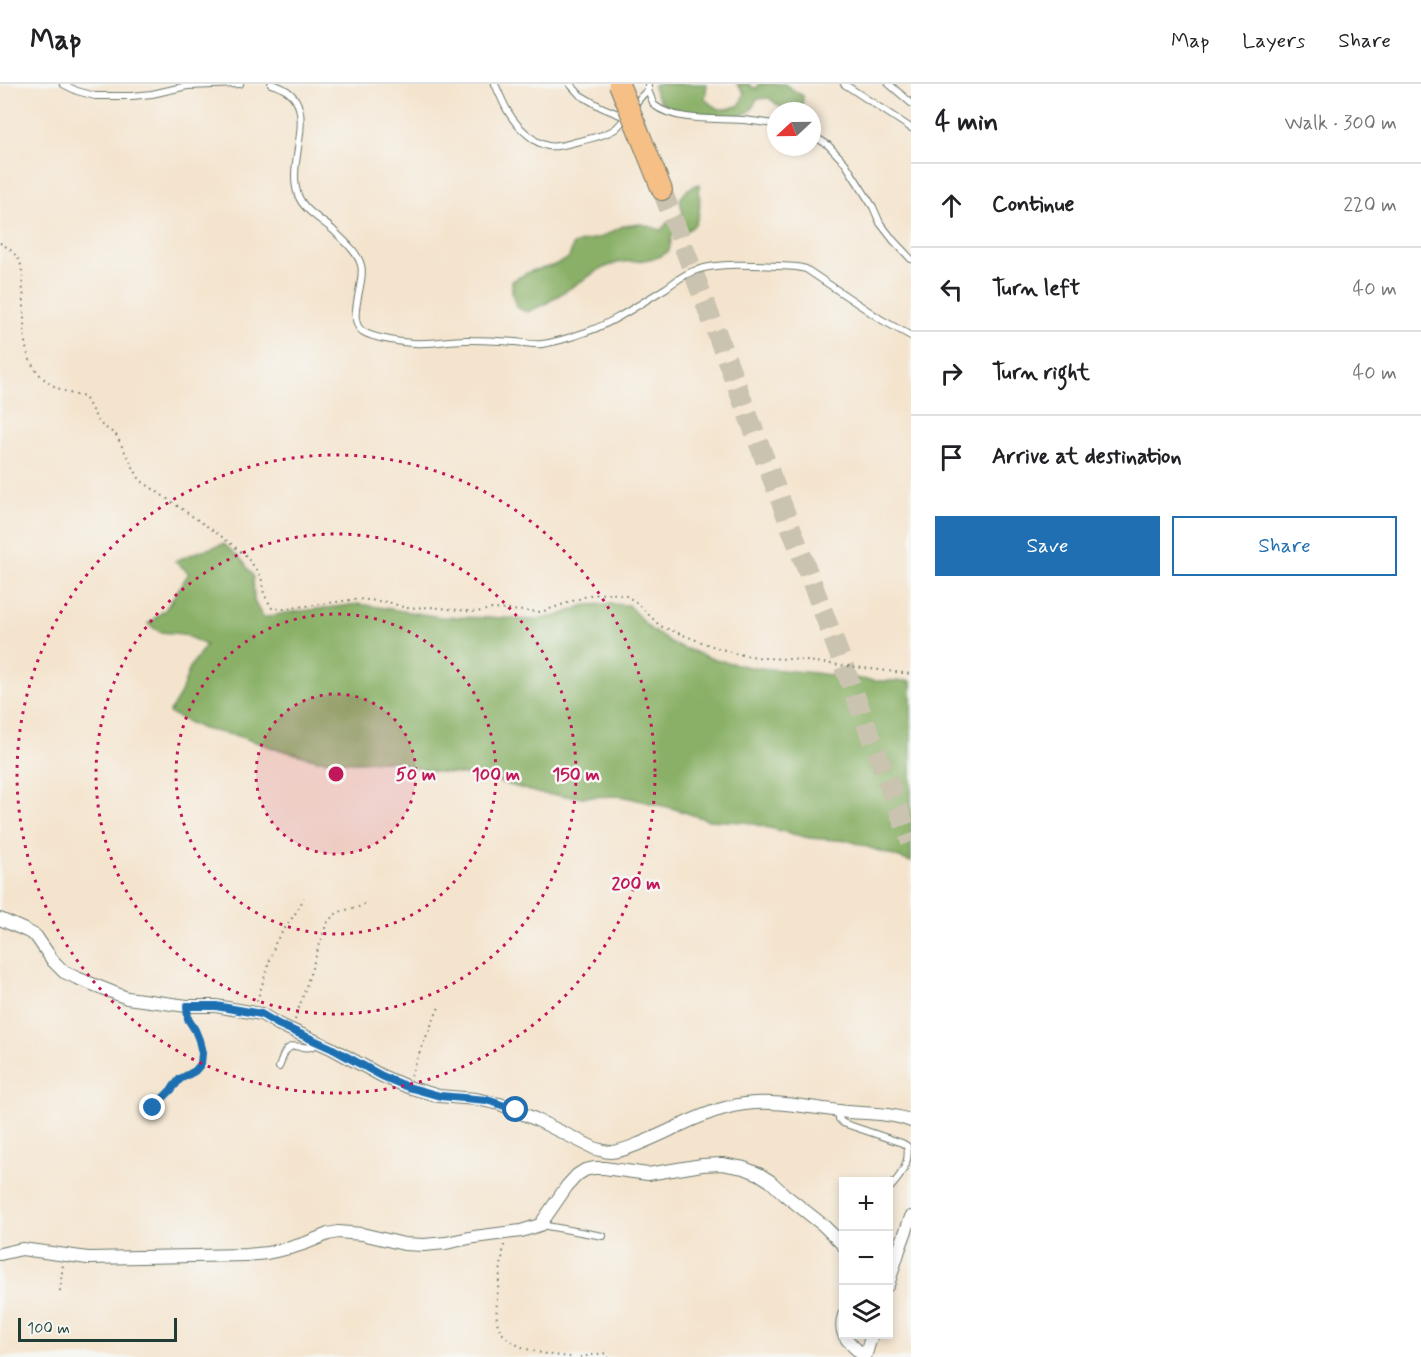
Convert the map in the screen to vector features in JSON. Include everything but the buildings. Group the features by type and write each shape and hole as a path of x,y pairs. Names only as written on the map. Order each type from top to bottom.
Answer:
{"main road":[{"path":"619,84 662,190"}],"street":[{"path":"0,919 36,936 59,968 77,978 127,998 187,1006 216,1006 261,1014 408,1087 440,1096 500,1104 607,1152 632,1147 722,1109 759,1102 899,1117 911,1121"},
{"path":"0,1254 22,1249 112,1259 141,1256 247,1255 306,1244 338,1232 362,1234 404,1244 446,1243 521,1231 540,1225 567,1186 585,1170 604,1168 648,1174 722,1164 744,1168 770,1181 823,1225 839,1242"},
{"path":"893,1269 911,1217"},
{"path":"847,1339 865,1357 871,1339"},
{"path":"870,1357 876,1357"}],"lane":[{"path":"63,84 86,95 104,96 152,94 187,86 240,84"},
{"path":"271,84 287,90 293,95 298,106 301,122 295,183 300,199 308,210 331,228 355,253 362,268 357,322 362,331 367,334 390,340 424,344 466,339 540,344 600,326 689,273 710,267 729,266 807,269 882,320 911,336"},
{"path":"495,84 514,122 535,141 549,146 601,136 617,127 648,87 654,105 666,112 688,117 767,123"},
{"path":"570,84 580,95 625,117"},
{"path":"844,84 911,128"},
{"path":"889,84 911,103"},
{"path":"821,141 845,163 873,207 880,223 911,259"},
{"path":"279,1067 284,1053 291,1047 308,1048 318,1042"},
{"path":"839,1111 839,1119 843,1124 907,1146 910,1157 908,1165 893,1184"},
{"path":"540,1225 603,1236"}],"path":[{"path":"0,243 12,251 21,263 25,341 28,356 44,380 56,388 85,397 99,423 116,435 140,480 245,555 261,576 264,594 272,608 284,609 358,599 388,602 406,608 431,607 476,612 492,609 541,612 590,595 610,593 627,596 660,626 737,654 911,674"},
{"path":"254,1012 276,941 304,898"},
{"path":"291,1030 326,925 330,919 344,910 363,906 367,901"},
{"path":"153,1108 180,1079 195,1071 201,1064 202,1053 199,1040 188,1019 187,1006"},
{"path":"408,1087 420,1051 439,1007"},
{"path":"506,1233 497,1302 499,1327 506,1339 521,1347 571,1357"},
{"path":"60,1291 64,1255"},
{"path":"580,1357 603,1353 608,1354 608,1357"}],"green space":[{"path":"655,84 707,84 705,99 718,108 725,109 740,105 744,93 737,84 749,84 756,89 759,84 784,84 803,96 803,102 774,102 769,98 757,99 750,111 744,114 723,116 674,109 660,100 653,87"},
{"path":"699,184 700,208 695,224 689,229 672,235 669,251 659,257 620,262 600,269 545,304 527,312 517,308 512,294 512,281 531,271 552,266 569,258 573,245 602,237 623,226 641,224 661,230 667,223 683,214 680,199 688,189"},
{"path":"224,544 242,560 253,576 254,601 263,618 359,604 440,617 531,620 558,616 585,605 628,605 650,629 673,644 713,659 749,667 876,681 911,681 911,862 850,841 809,838 746,822 708,820 672,808 621,796 579,797 541,794 478,776 430,771 390,761 318,760 238,736 203,729 169,713 181,693 190,667 206,645 183,634 160,632 148,624 166,609 189,573 175,561"}],"tunnel":[{"path":"662,190 911,842"}],"route":[{"path":"153,1108 180,1079 195,1071 201,1064 202,1053 199,1040 188,1019 187,1006 216,1006 261,1014 408,1087 440,1096 487,1100 516,1110"}]}
